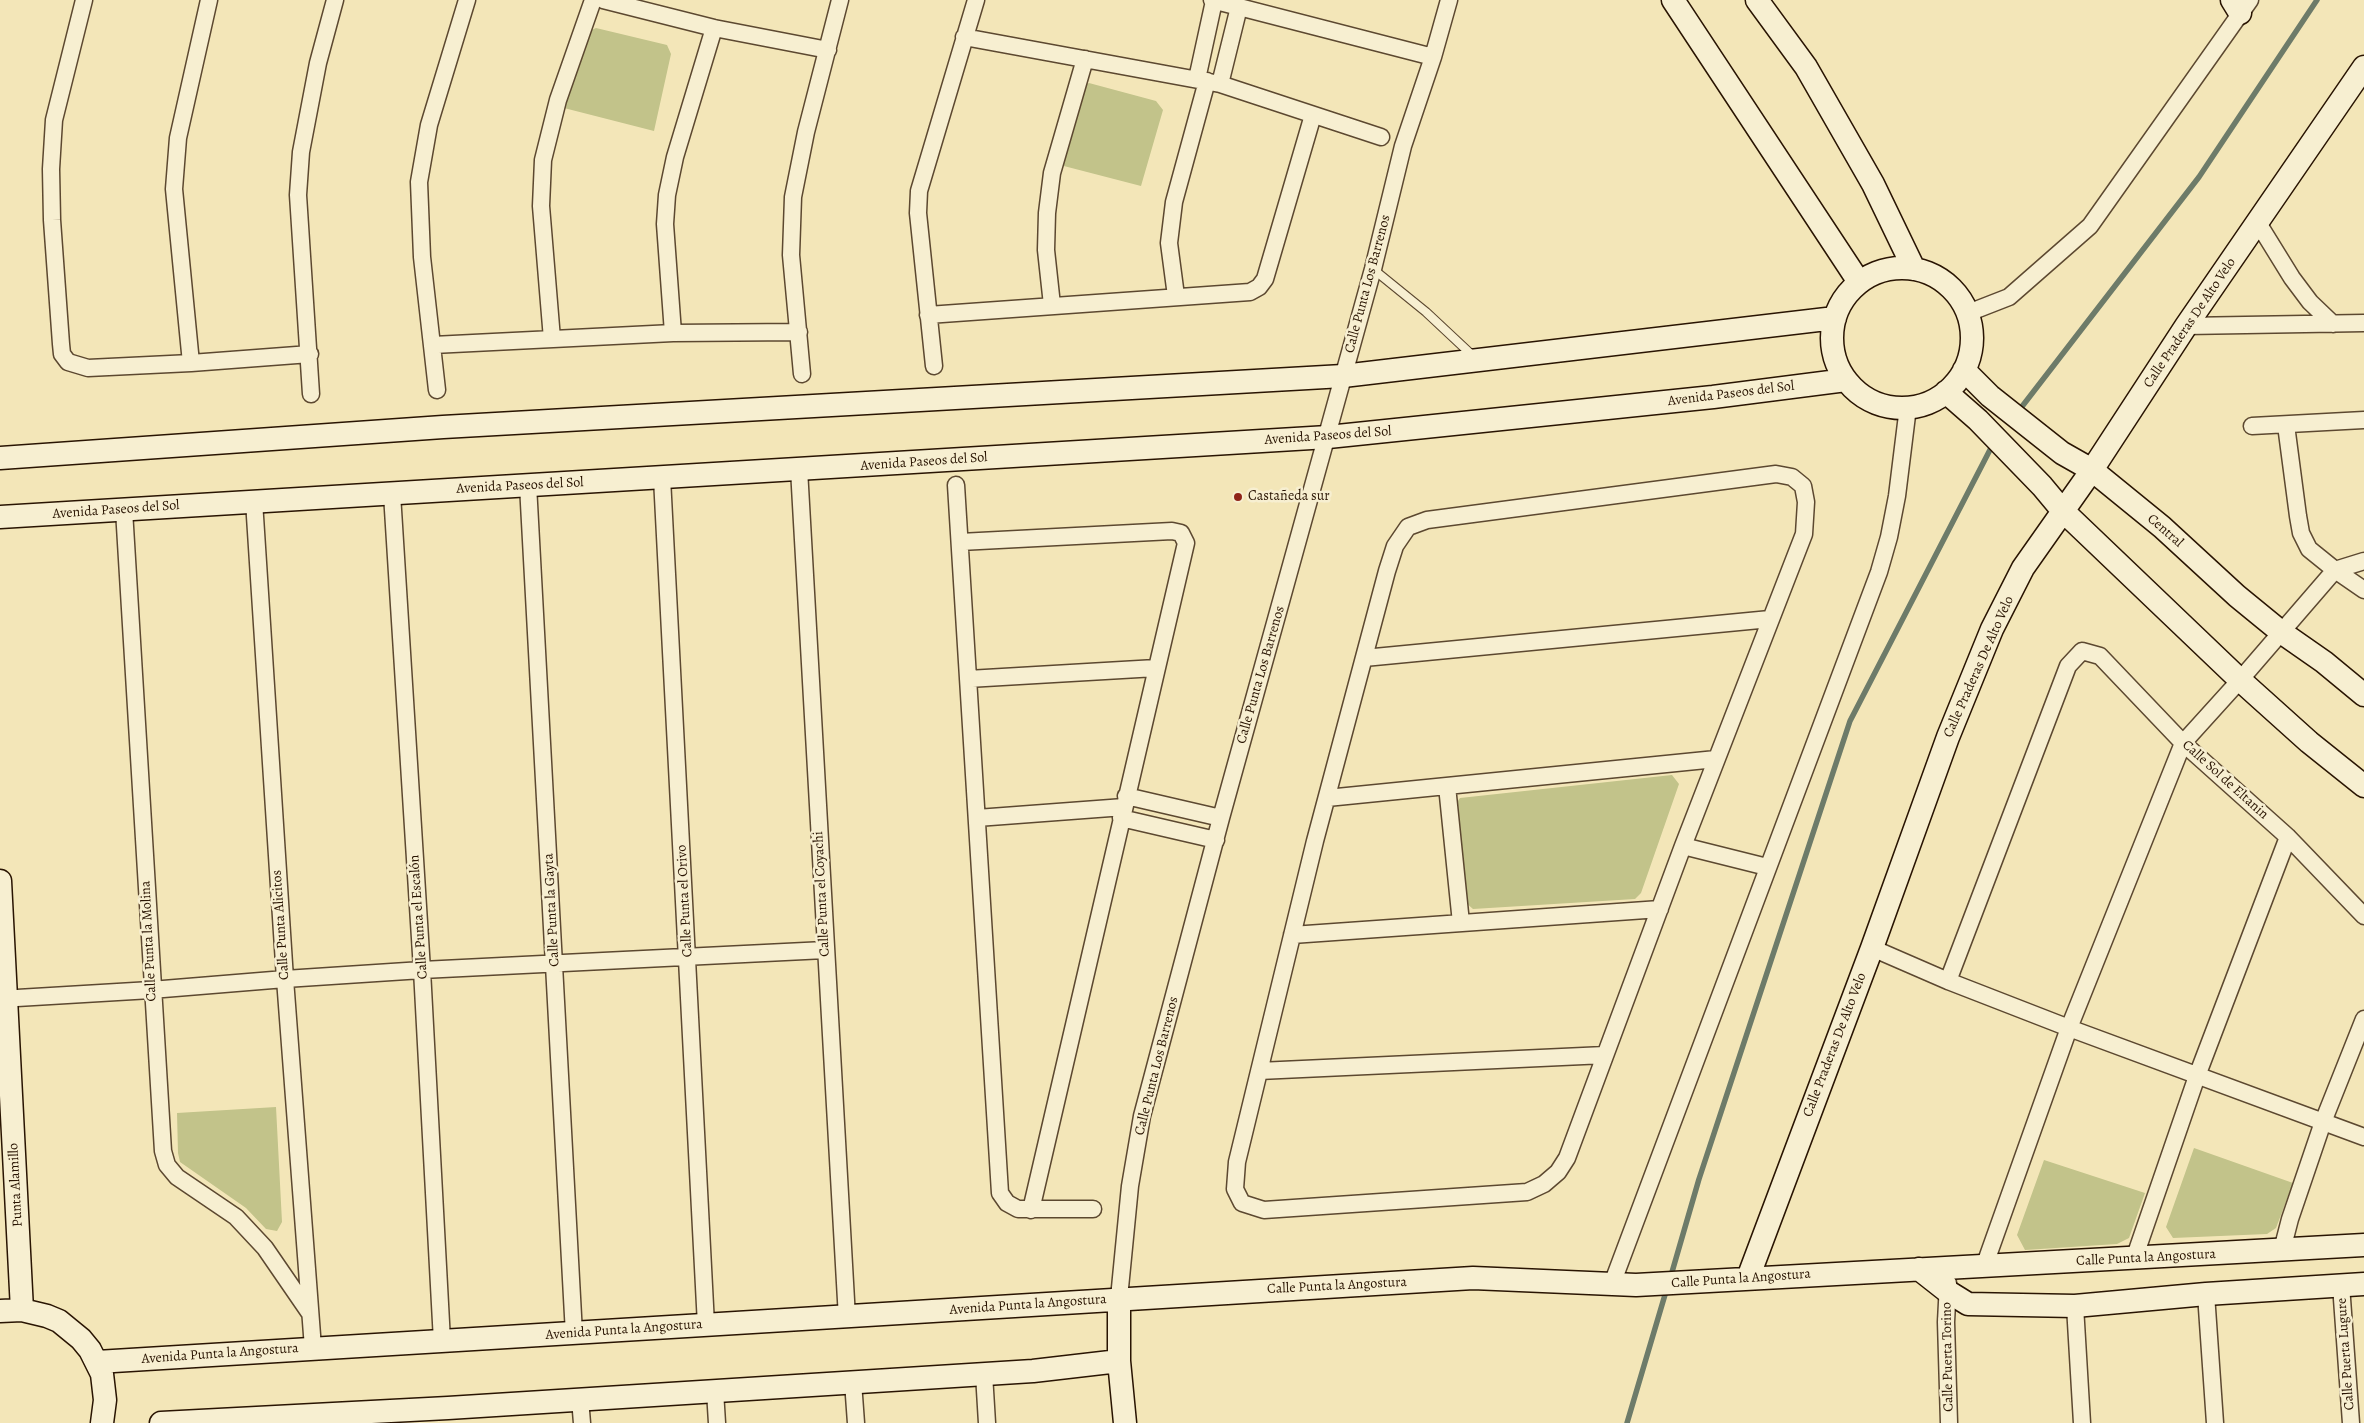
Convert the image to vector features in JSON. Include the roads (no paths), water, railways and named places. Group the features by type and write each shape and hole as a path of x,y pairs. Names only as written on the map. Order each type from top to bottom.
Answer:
{"street":[{"path":"84,0 54,120 52,220 62,354 68,362 88,368 310,354"},
{"path":"191,363 174,190 178,138 209,0"},
{"path":"311,394 310,354 298,194 301,152 318,63 336,0"},
{"path":"437,390 422,257 419,182 428,124 467,0"},
{"path":"552,339 541,206 543,160 558,100 593,0"},
{"path":"603,0 662,7 714,28 828,50"},
{"path":"802,374 791,255 793,197 840,0"},
{"path":"934,366 918,213 919,191 976,0"},
{"path":"1208,81 1213,0 1433,57"},
{"name":"Calle Punta Los Barrenos","path":"1119,1298 1130,1186 1142,1116 1222,818 1328,437 1373,269 1403,146 1433,57 1449,0"},
{"path":"1673,0 1860,282"},
{"path":"1757,0 1806,67 1873,184 1914,269"},
{"path":"1968,313 2009,297 2090,226 2241,4"},
{"path":"1176,296 1169,243 1174,202 1208,81 1239,7"},
{"path":"674,333 665,224 667,195 675,157 714,28"},
{"path":"964,37 1208,81 1381,137"},
{"path":"1052,305 1046,250 1047,213 1052,173 1085,58"},
{"name":"Calle Praderas De Alto Velo","path":"1748,1278 1872,948 1948,737 1992,629 2023,568 2062,510 2092,470 2186,326 2258,224 2364,67"},
{"path":"928,315 1250,292 1259,287 1265,279 1313,115"},
{"path":"2258,224 2292,278 2310,302 2333,324"},
{"path":"1914,269 1928,273 1947,284 1962,300 1968,313 1972,342 1964,370 1946,392 1934,399 1908,407 1880,404 1856,390 1846,380 1834,357 1832,331 1835,318 1840,305 1860,282 1886,270 1914,269"},
{"path":"0,458 453,426 1343,376 1835,318"},
{"path":"2186,326 2364,323"},
{"path":"433,346 674,333 799,332"},
{"name":"Central","path":"1964,370 1990,396 2062,453 2092,470 2162,527 2237,596 2364,695"},
{"name":"Avenida Paseos del Sol","path":"0,517 1328,437 1703,398 1846,380"},
{"path":"1946,392 1978,420 2042,486 2062,510 2240,680 2309,742 2364,786"},
{"path":"1612,1284 1879,572 1889,537 1897,496 1908,407"},
{"path":"2252,426 2364,420"},
{"path":"2286,425 2301,533 2309,549 2364,590"},
{"name":"Calle Punta el Coyachi","path":"799,470 847,1318"},
{"path":"1776,474 1792,477 1803,486 1806,502 1804,534 1716,759 1567,1158 1558,1172 1544,1184 1528,1192 1264,1210 1242,1203 1235,1189 1237,1162 1292,935 1364,658 1395,546 1408,527 1426,520 1776,474"},
{"name":"Calle Punta el Orivo","path":"662,478 706,1325"},
{"name":"Calle Punta la Gayta","path":"528,485 574,1334"},
{"path":"956,485 1000,1193 1007,1203 1018,1209 1093,1209"},
{"name":"Calle Punta el Escalón","path":"392,494 422,970 442,1341"},
{"name":"Calle Punta Alicitos","path":"254,501 285,979 313,1348"},
{"name":"Calle Punta la Molina","path":"124,510 151,990 163,1151 167,1165 177,1177 236,1217 265,1248 309,1312"},
{"path":"960,542 1172,531 1181,533 1186,543 1031,1210"},
{"path":"1984,1267 2069,1028 2183,743 2335,570 2364,561"},
{"path":"1364,658 1770,619"},
{"name":"Calle Sol de Eltanin","path":"1948,981 2068,666 2082,651 2100,656 2183,743 2288,837 2364,916"},
{"path":"968,679 1156,668"},
{"path":"1327,798 1716,759"},
{"path":"1447,786 1461,922"},
{"path":"977,818 1124,807 1222,818"},
{"path":"1124,807 1216,840"},
{"path":"2134,1259 2197,1076 2288,837"},
{"path":"1683,846 1767,867"},
{"name":"Punta Alamillo","path":"0,881 3,999 22,1310"},
{"path":"1292,935 1660,909"},
{"path":"1872,948 1948,981 2069,1028 2364,1137"},
{"path":"3,999 555,962 825,950"},
{"path":"2282,1250 2290,1219 2323,1122 2364,1019"},
{"path":"1260,1071 1606,1055"},
{"name":"Calle Punta la Angostura","path":"1119,1298 1473,1278 1636,1286 1720,1282 1748,1278 2134,1259 2364,1245"},
{"name":"Calle Puerta Torino","path":"1949,1268 1946,1322 1949,1423"},
{"name":"Calle Puerta Torino","path":"1919,1269 1947,1291 1968,1304 2075,1306"},
{"path":"2082,1423 2075,1306 2206,1294 2364,1284"},
{"name":"Calle Puerta Lugure","path":"2341,1285 2351,1423"},
{"path":"2206,1294 2215,1423"},
{"name":"Avenida Punta la Angostura","path":"97,1362 847,1318 1119,1298 1119,1361"},
{"path":"0,1311 22,1310 47,1316 71,1329 90,1350 97,1362 104,1387 102,1423"},
{"path":"161,1423 449,1415 580,1399 1033,1371 1119,1361 1125,1423"},
{"path":"984,1374 987,1423"},
{"path":"854,1382 856,1423"},
{"path":"715,1391 717,1423"},
{"path":"580,1399 582,1423"}],"lane":[{"path":"1373,269 1426,312 1478,361"}],"waterway":[{"path":"2017,413 2199,177 2317,0"},
{"path":"1670,1279 1699,1179 1850,721 1993,444"},
{"path":"1627,1423 1667,1288"}],"place":[{"name":"Castañeda sur","path":"1238,497"}]}
